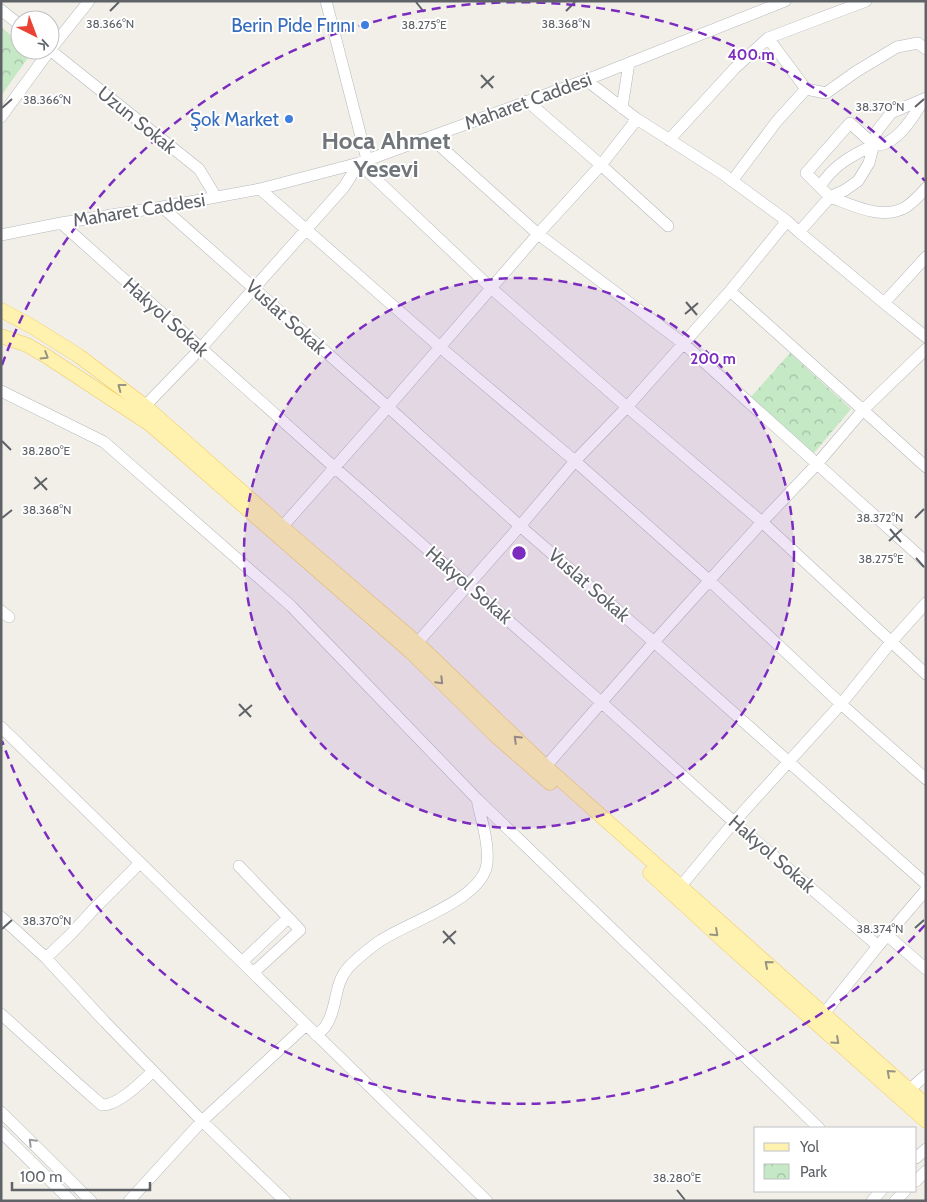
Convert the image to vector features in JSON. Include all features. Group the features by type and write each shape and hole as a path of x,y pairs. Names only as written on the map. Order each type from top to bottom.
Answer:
{"main road":[{"path":"1,310 79,356 145,406 279,531"},
{"path":"1,336 27,345 46,356 151,425 279,531 414,648 542,770 820,1018 926,1121"},
{"path":"820,1018 926,1105"}],"street":[{"path":"60,37 89,1"},
{"path":"326,1 363,162 491,288 762,522 926,674"},
{"name":"Maharet Caddesi","path":"1,235 260,189 363,162 586,80 785,1"},
{"path":"669,140 735,68 768,38 866,1"},
{"path":"768,38 806,89 826,93 897,47 918,43 926,49"},
{"name":"Uzun Sokak","path":"60,58 199,169 216,197"},
{"path":"1,117 43,60"},
{"path":"622,108 629,63"},
{"path":"586,80 636,119 732,181 787,221 926,337"},
{"path":"732,181 776,121 806,89"},
{"path":"799,232 830,197 858,182 869,163 877,131 891,113 926,98"},
{"path":"820,187 825,177 843,161 874,145 884,144 896,136 906,126 926,98"},
{"path":"528,101 668,226"},
{"path":"279,531 538,234 601,165 636,119"},
{"path":"874,145 850,123 806,173 830,197 864,209 886,214 905,208 926,188"},
{"path":"430,137 538,234 684,344 926,562"},
{"path":"145,406 254,289 344,187 363,162"},
{"path":"260,189 440,347 575,461 710,581 840,704 926,779"},
{"name":"Vuslat Sokak","path":"162,207 926,884"},
{"path":"414,648 575,461 684,344 787,221"},
{"name":"Hakyol Sokak","path":"61,223 334,467 602,702 734,822 878,946"},
{"path":"884,303 926,257"},
{"path":"730,291 926,467"},
{"path":"542,770 654,642 817,464 863,410 926,349"},
{"path":"1,391 104,442 290,606 477,799 818,1127"},
{"path":"677,891 734,822 840,704 926,603"},
{"path":"1,727 487,1201"},
{"path":"316,1035 325,1028 333,1008 339,982 348,968 377,942 456,901 472,890 485,874 487,844 477,799"},
{"path":"46,958 72,934 140,863"},
{"path":"239,866 300,930 253,973"},
{"path":"820,1018 926,890"},
{"path":"1,916 46,958 105,1022 202,1121 285,1201"},
{"path":"242,962 288,918"},
{"path":"887,935 926,969"},
{"path":"1,1014 102,1104 107,1105 122,1097 134,1089 153,1071"},
{"path":"129,1201 202,1121 306,1025"},
{"path":"909,1090 926,1075"},
{"path":"1,1112 91,1201"},
{"path":"1,1132 71,1201"},
{"path":"917,1180 926,1171"},
{"path":"872,1201 881,1192"},
{"path":"883,1192 894,1201 904,1192"}],"green space":[{"path":"1,27 10,35 10,60 26,60 1,96"},
{"path":"790,353 851,409 813,454 750,398"}],"place":[{"name":"Berin Pide Fırını","path":"365,25"},
{"name":"Şok Market","path":"289,119"}],"district":[{"name":"Hoca Ahmet Yesevi","path":"386,154"}]}
